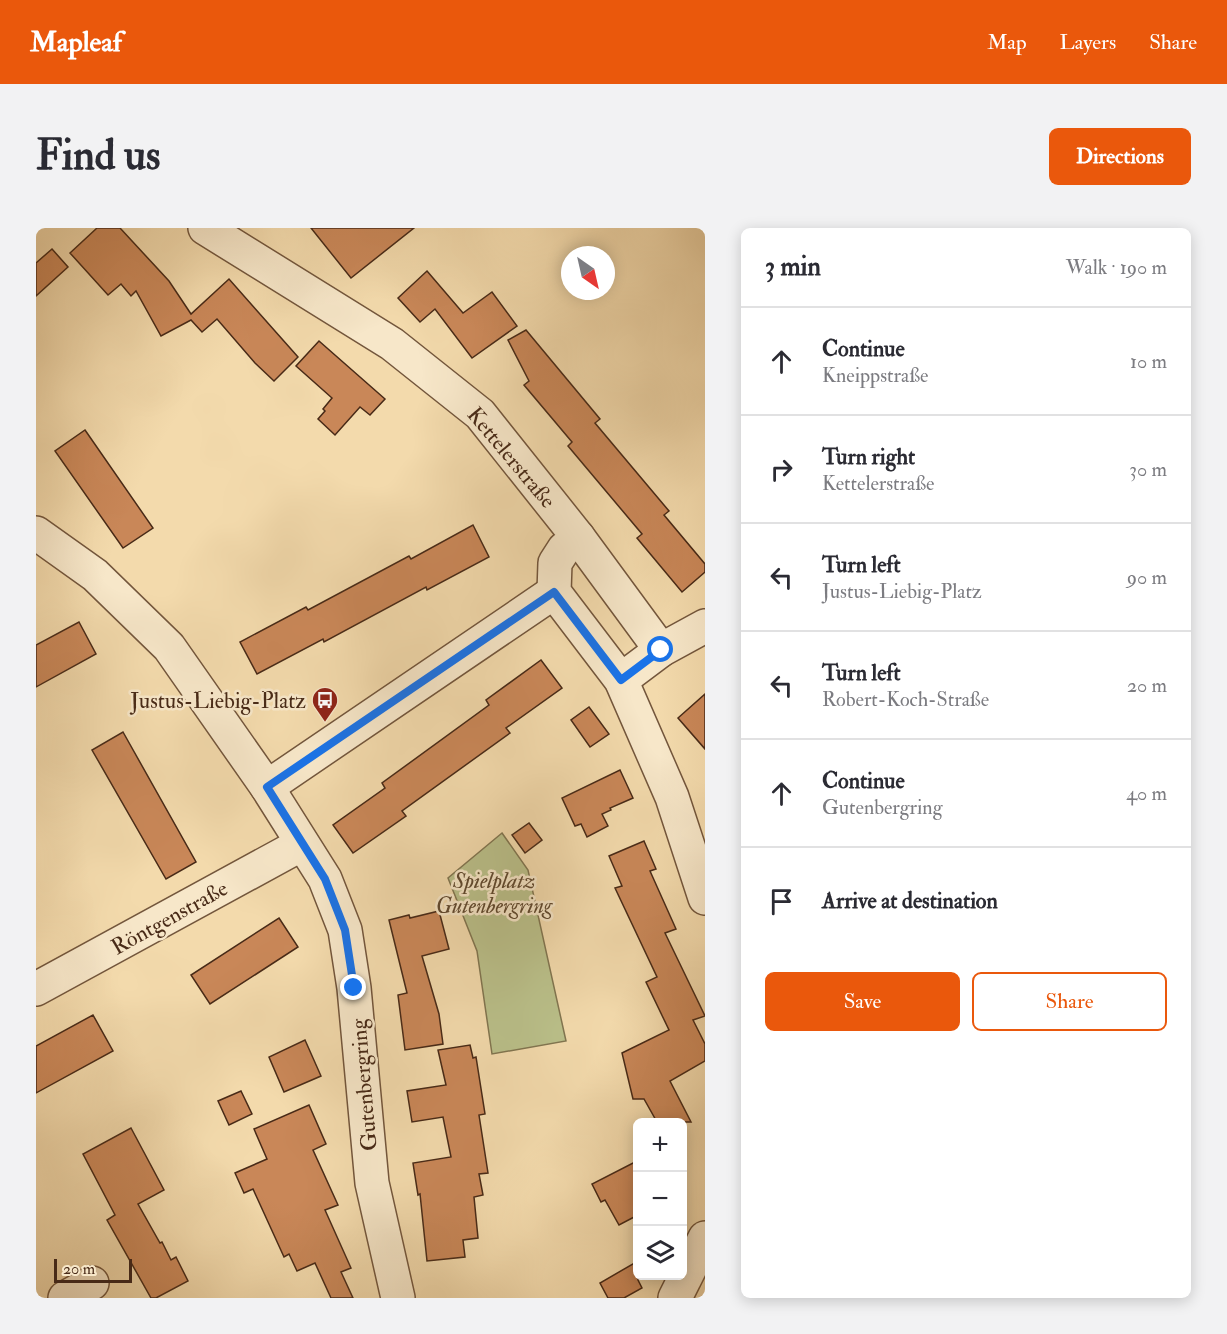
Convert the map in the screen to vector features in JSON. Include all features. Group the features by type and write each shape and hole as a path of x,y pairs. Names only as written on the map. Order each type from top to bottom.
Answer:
{"street":[{"name":"Kettelerstraße","path":"205,228 392,344 480,414 578,537 661,650"},
{"path":"578,537 564,549 555,563 554,592 621,680 672,797 705,898"},
{"name":"Gutenbergring","path":"38,539 94,575 169,647 267,787 325,879 345,930 354,988 372,1184 391,1278 398,1298"},
{"path":"267,787 554,592"},
{"path":"621,680 661,650 705,626"},
{"name":"Röntgenstraße","path":"36,989 302,844"},
{"path":"675,1298 705,1238"}],"green space":[{"name":"Spielplatz Gutenbergring","path":"502,833 528,870 566,1041 492,1054 477,951 448,878"}],"building":[{"path":"97,228 120,228 169,281 191,314 229,279 298,357 274,381 255,363 217,319 202,332 191,320 161,336 136,291 131,296 121,284 108,295 70,253"},
{"path":"311,228 414,228 351,278"},
{"path":"52,249 68,267 36,296 36,263"},
{"path":"427,271 463,313 492,292 517,326 472,358 435,309 420,322 398,298"},
{"path":"526,330 600,419 595,423 669,511 664,515 705,564 705,572 682,592 637,538 642,534 568,446 572,442 524,385 529,381 508,340"},
{"path":"319,341 385,399 370,415 360,407 335,435 318,419 332,398 296,366"},
{"path":"85,430 153,528 123,548 55,451"},
{"path":"473,525 489,557 257,674 240,642 306,607 308,610 409,556 411,559"},
{"path":"79,622 96,654 36,687 36,645"},
{"path":"541,660 562,688 506,728 510,733 402,811 406,816 353,853 333,825 385,788 382,783 489,705 486,700"},
{"path":"705,694 705,749 678,718"},
{"path":"589,707 609,734 590,747 571,720"},
{"path":"123,732 196,862 166,879 92,750"},
{"path":"620,770 633,798 602,814 608,826 587,837 581,824 575,826 562,798"},
{"path":"529,823 542,840 525,853 512,835"},
{"path":"644,841 656,869 650,871 676,929 665,933 705,1016 693,1020 705,1044 705,1061 670,1081 691,1122 687,1122 687,1118 655,1118 644,1099 633,1099 622,1053 669,1030 646,982 657,977 615,888 622,886 609,856"},
{"path":"439,911 449,949 422,956 439,1014 443,1044 405,1050 398,995 407,993 389,920"},
{"path":"279,918 298,947 210,1004 191,975"},
{"path":"93,1015 113,1051 36,1093 36,1046"},
{"path":"305,1040 321,1076 284,1092 269,1057"},
{"path":"470,1045 473,1058 476,1057 485,1114 479,1115 488,1173 479,1174 483,1195 474,1197 478,1238 463,1240 465,1257 427,1261 420,1194 418,1195 413,1163 451,1157 443,1117 412,1122 407,1091 446,1085 438,1050"},
{"path":"241,1091 252,1114 229,1125 218,1101"},
{"path":"309,1105 326,1144 313,1150 338,1205 325,1210 351,1268 341,1272 353,1298 331,1298 315,1263 297,1271 289,1254 284,1257 253,1189 244,1193 235,1173 267,1159 254,1129"},
{"path":"131,1128 164,1190 138,1204 171,1260 176,1257 188,1281 156,1298 151,1298 107,1220 115,1215 83,1154"},
{"path":"633,1163 633,1218 619,1225 605,1200 601,1202 592,1184"},
{"path":"633,1264 633,1280 638,1280 642,1288 624,1298 608,1298 600,1283"}],"place":[{"name":"Justus-Liebig-Platz","path":"325,723"}],"route":[{"path":"354,988 345,930 325,879 267,787 554,592 621,680 661,650"}]}
